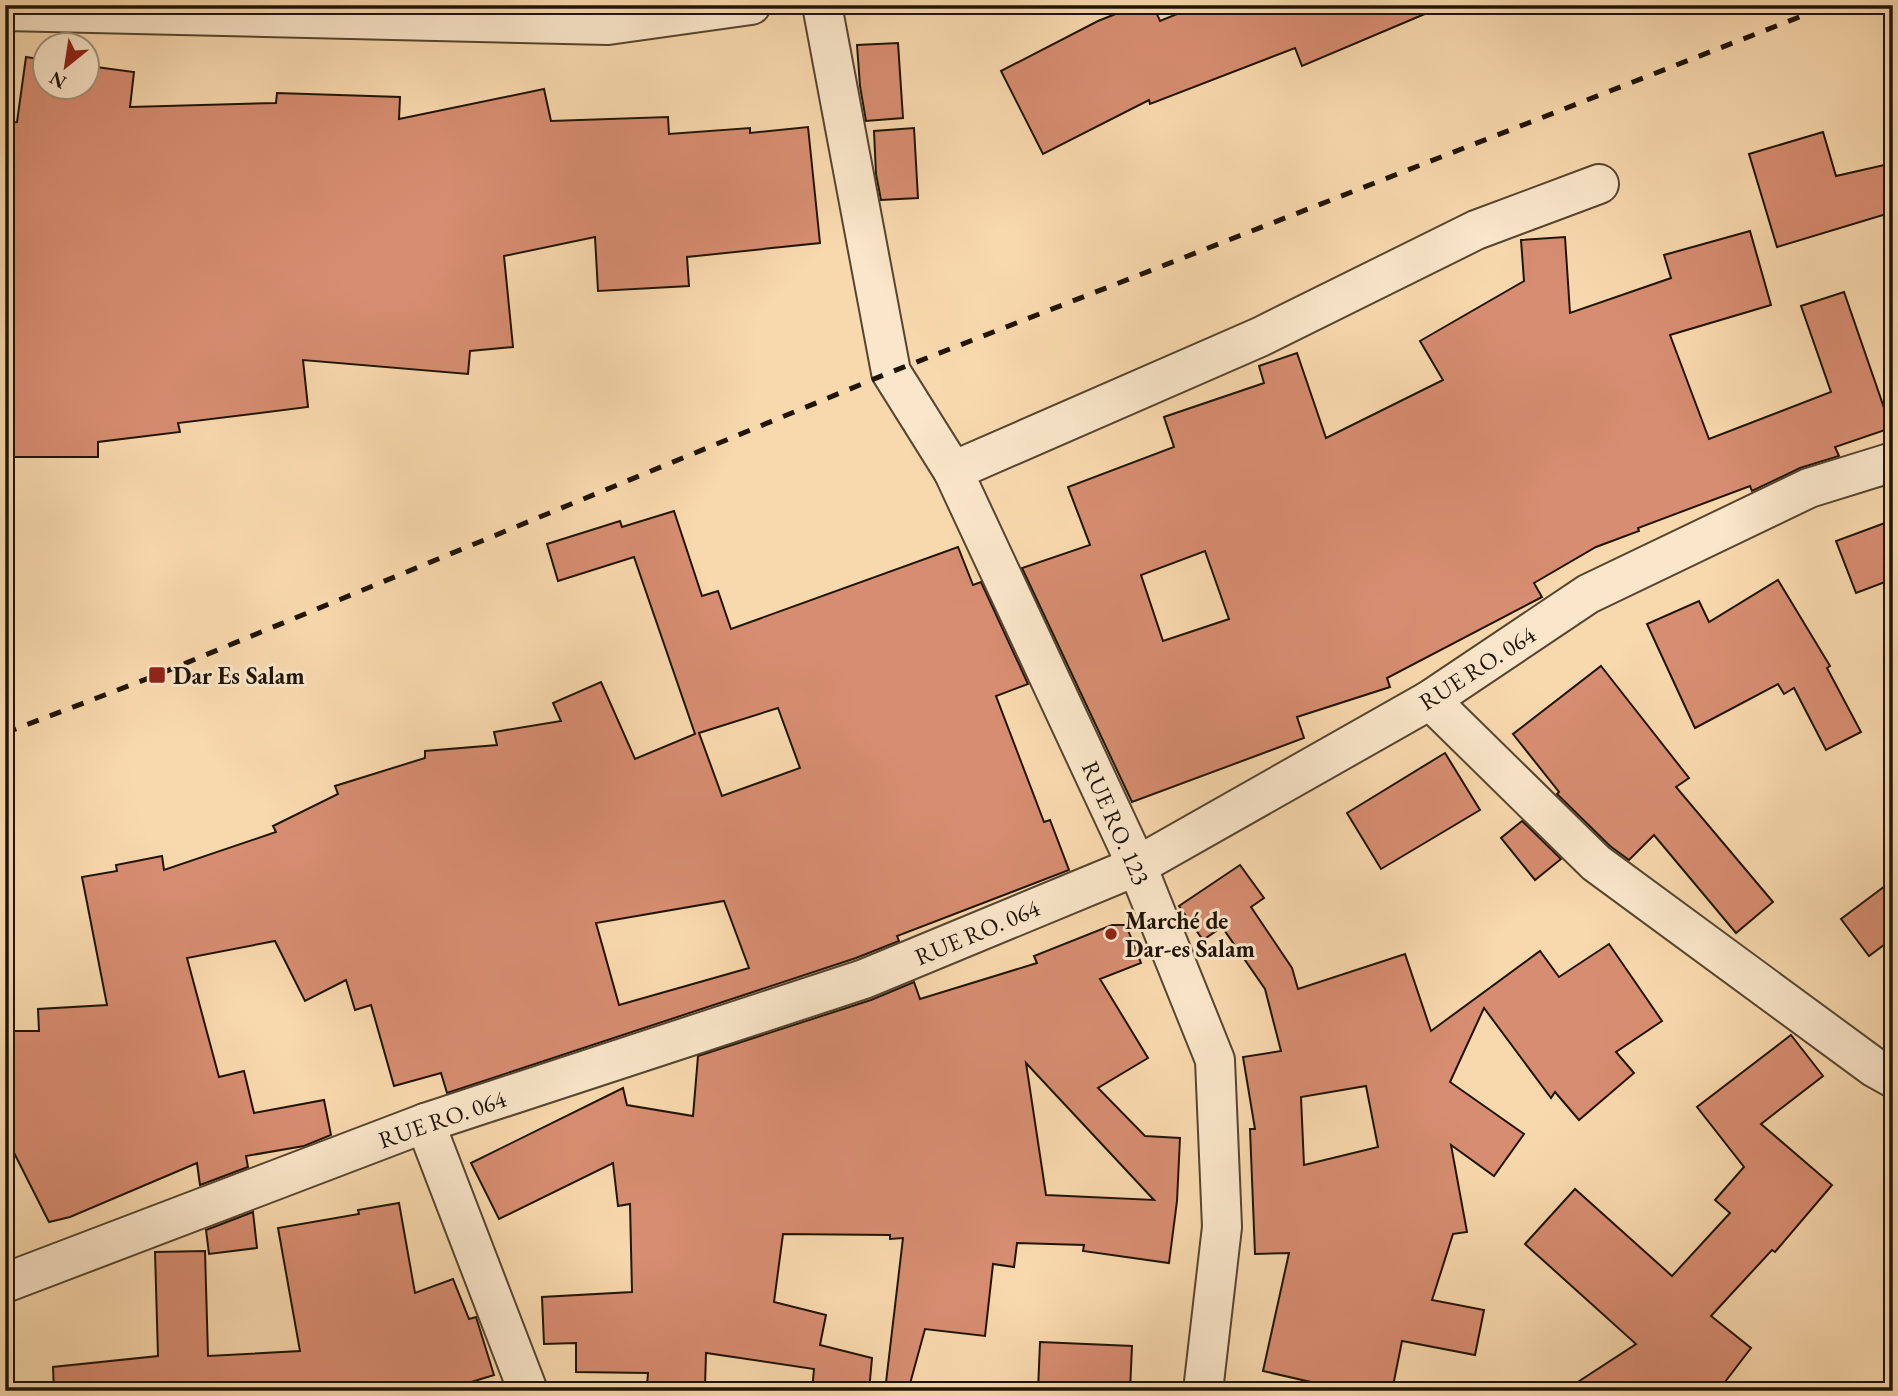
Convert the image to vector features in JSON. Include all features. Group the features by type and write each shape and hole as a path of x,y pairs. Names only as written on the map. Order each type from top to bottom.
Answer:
{"street":[{"path":"5,11 608,25 751,5"},
{"name":"RUE RO. 123","path":"822,5 891,372 953,471 1137,866 1215,1060 1222,1227 1203,1391"},
{"path":"953,471 1260,337 1476,230 1599,184"},
{"name":"RUE RO. 064","path":"5,1283 425,1123 864,979 1137,866 1430,700 1588,594 1809,488 1893,462"},
{"path":"1430,700 1596,863 1875,1068 1893,1078"},
{"path":"425,1123 528,1391"}],"building":[{"path":"1138,5 1153,5 1160,21 1199,5 1446,5 1302,66 1295,48 1150,104 1149,100 1043,154 1001,71 1098,21"},
{"path":"898,43 903,118 866,121 857,45"},
{"path":"26,57 32,58 32,102 102,102 102,68 134,72 130,107 276,103 277,93 400,97 399,119 544,89 551,121 668,117 669,134 750,128 750,133 808,127 820,243 687,257 689,286 598,291 595,237 504,256 513,347 470,351 468,374 303,360 308,407 178,423 180,432 98,442 98,457 5,457 5,123 17,122"},
{"path":"914,128 918,198 881,200 876,174 874,131"},
{"path":"1823,132 1836,176 1893,163 1893,212 1777,247 1749,154"},
{"path":"1750,231 1771,305 1670,335 1709,439 1831,392 1801,306 1844,292 1891,428 1835,447 1839,456 1800,468 1752,491 1750,486 1638,528 1639,531 1596,547 1534,583 1542,597 1387,678 1390,687 1297,717 1304,738 1132,802 1022,568 1090,545 1068,487 1174,447 1164,417 1264,383 1259,366 1297,353 1326,438 1443,380 1420,341 1524,281 1521,240 1565,237 1570,313 1671,278 1664,255","holes":["1205,551 1229,619 1163,641 1141,575"]},
{"path":"674,511 702,596 718,591 731,629 958,547 973,585 981,582 1028,684 996,696 1044,822 1050,820 1069,870 897,936 899,941 856,958 447,1093 441,1073 394,1086 371,1005 355,1010 346,980 305,1001 275,941 187,958 219,1077 244,1071 254,1113 324,1100 331,1135 304,1146 246,1156 248,1167 200,1185 197,1163 70,1217 49,1222 5,1135 5,1031 39,1031 38,1009 107,1005 82,877 117,871 116,865 162,856 164,870 276,832 273,826 338,794 335,786 425,758 425,751 497,745 494,732 561,721 553,703 601,682 635,759 695,734 634,557 558,581 547,544 620,521 622,527","holes":["778,708 800,768 722,796 699,733","724,901 749,968 619,1005 596,923"]},
{"path":"1893,520 1893,579 1856,593 1836,541"},
{"path":"1778,580 1830,666 1827,668 1861,732 1826,750 1794,688 1784,694 1778,684 1695,728 1647,624 1699,601 1709,622"},
{"path":"1601,666 1689,778 1676,787 1773,902 1736,933 1654,835 1629,860 1610,846 1557,794 1559,792 1513,734"},
{"path":"1445,753 1480,810 1381,869 1347,813"},
{"path":"1522,821 1561,859 1535,880 1501,838"},
{"path":"1240,865 1264,898 1251,907 1292,968 1298,989 1405,954 1431,1031 1540,951 1559,977 1609,944 1662,1021 1616,1052 1634,1073 1579,1120 1555,1092 1551,1098 1484,1008 1450,1082 1524,1134 1494,1176 1451,1145 1467,1232 1453,1234 1432,1300 1484,1310 1475,1355 1402,1341 1392,1391 1350,1391 1263,1371 1289,1253 1255,1254 1250,1129 1255,1129 1243,1057 1281,1051 1265,989 1222,927 1203,940 1179,906","holes":["1366,1086 1378,1147 1304,1165 1301,1097"]},
{"path":"1893,880 1893,938 1869,956 1841,919"},
{"path":"1112,925 1126,925 1141,963 1100,979 1148,1058 1098,1088 1145,1136 1180,1138 1177,1201 1169,1263 1083,1251 1084,1245 1017,1243 1014,1267 993,1264 985,1336 925,1329 908,1391 885,1391 903,1238 890,1239 890,1235 783,1234 774,1302 826,1315 820,1345 872,1358 869,1391 812,1391 814,1369 706,1353 705,1387 647,1385 648,1373 576,1372 576,1343 544,1344 542,1297 632,1292 630,1204 618,1206 613,1163 499,1219 471,1163 623,1088 627,1105 693,1116 698,1056 871,1000 914,982 920,999 1037,963 1034,956","holes":["1026,1063 1154,1200 1046,1195"]},
{"path":"1791,1035 1823,1076 1761,1124 1832,1185 1775,1252 1772,1250 1711,1316 1751,1348 1718,1391 1564,1391 1636,1344 1525,1244 1575,1189 1672,1276 1730,1213 1715,1200 1744,1167 1697,1107"},
{"path":"399,1203 415,1293 453,1279 469,1319 476,1317 494,1375 442,1391 54,1391 53,1367 158,1356 155,1252 205,1251 208,1356 300,1351 278,1228 359,1214 358,1210"},
{"path":"253,1212 257,1248 209,1254 206,1230"},
{"path":"1040,1342 1132,1346 1130,1391 1038,1391"}],"railway":[{"path":"5,733 157,675 891,372 1830,5"}],"place":[{"name":"Dar Es Salam","path":"157,675"},
{"name":"Marché de Dar-es Salam","path":"1111,934"}]}
